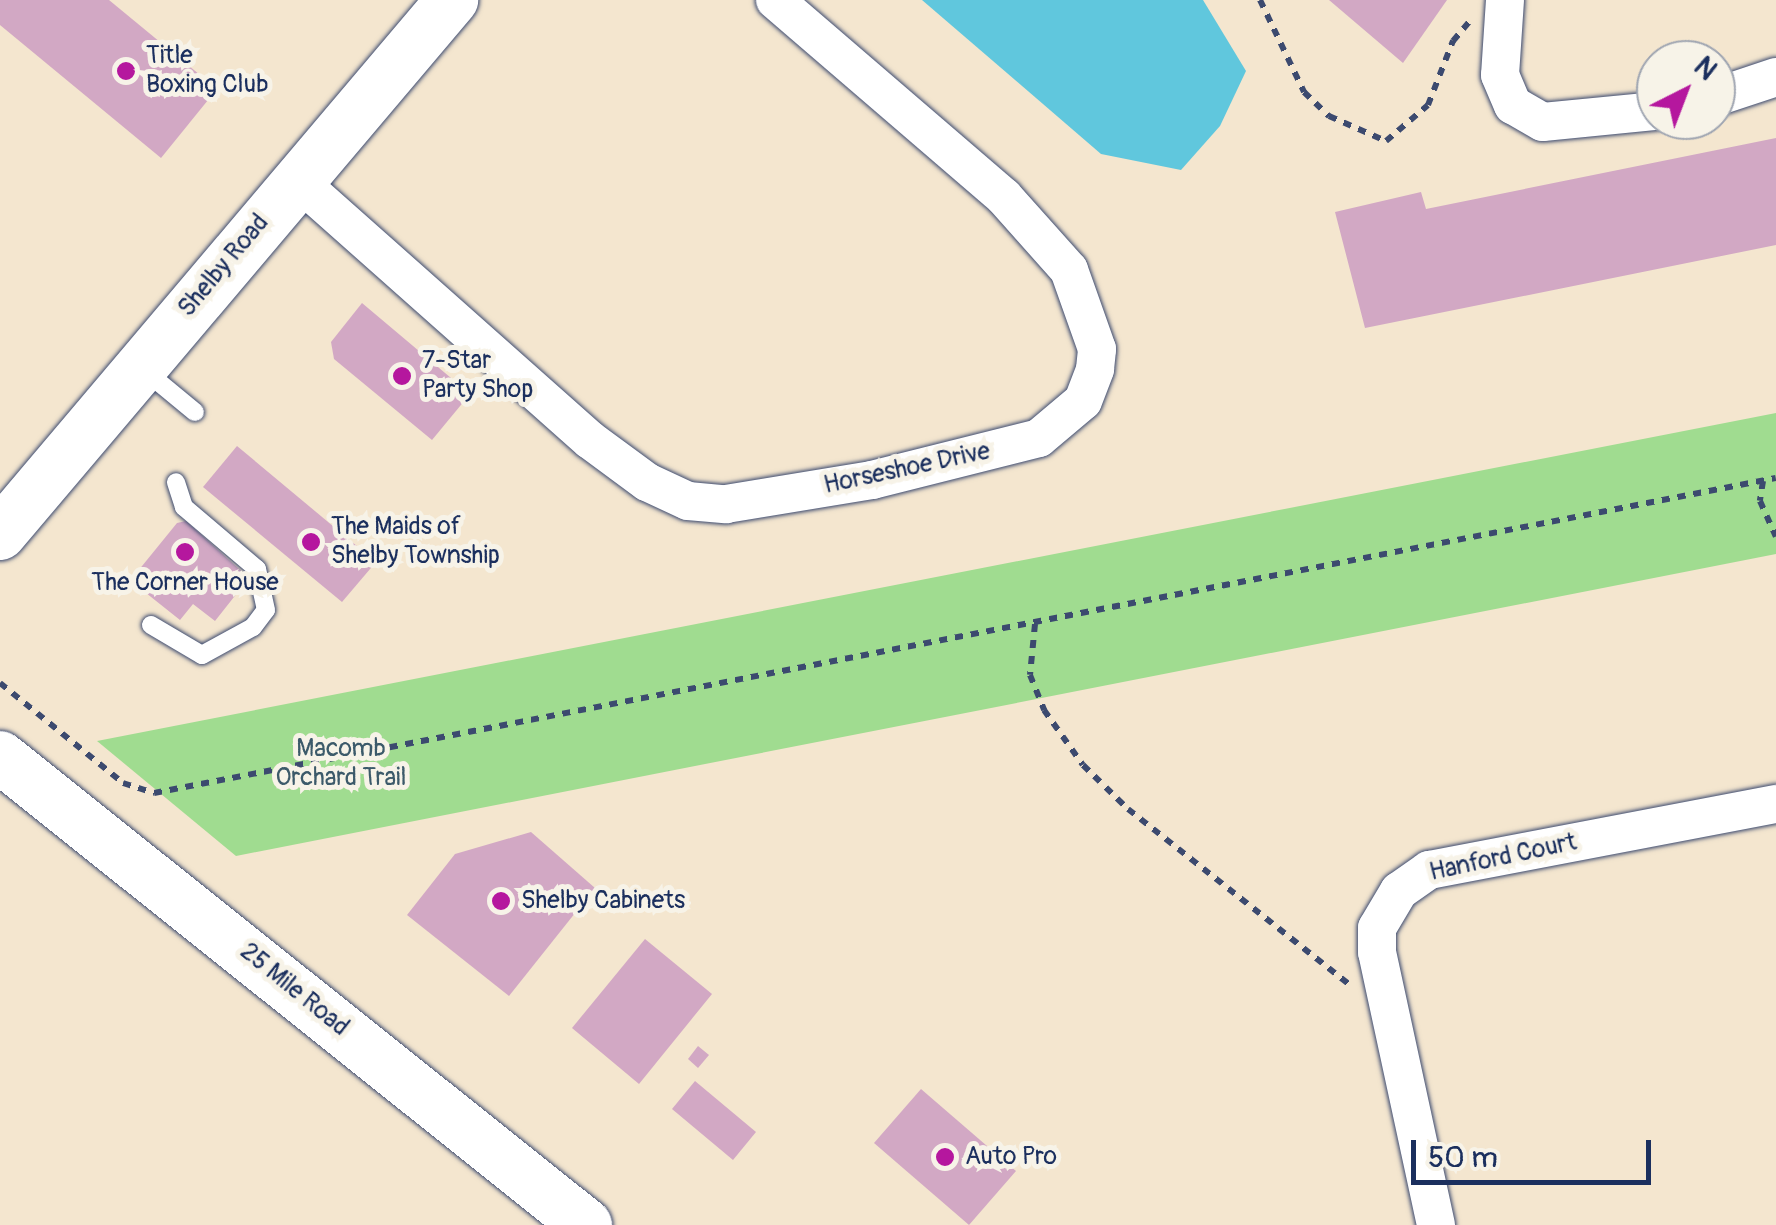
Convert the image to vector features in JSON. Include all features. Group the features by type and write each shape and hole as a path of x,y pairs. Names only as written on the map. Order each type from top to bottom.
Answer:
{"street":[{"name":"Shelby Road","path":"0,534 296,179 452,0"},
{"name":"Horseshoe Drive","path":"296,179 590,440 647,482 688,501 726,504 872,480 1048,432 1083,401 1096,369 1093,334 1069,270 1004,197 775,0"},
{"path":"1489,8 1500,75 1513,104 1543,122 1636,113"},
{"path":"1736,91 1776,78"},
{"name":"25 Mile Road","path":"0,757 586,1225"},
{"name":"Hanford Court","path":"1436,1225 1388,1010 1377,928 1398,891 1429,870 1776,804"}],"lane":[{"path":"140,366 195,412"},
{"path":"151,625 202,655 253,627 266,610 257,570 184,507 176,482"}],"path":[{"path":"1260,0 1304,92 1329,116 1386,141 1428,104 1453,41 1489,8"},
{"path":"0,683 123,783 154,794 1776,478"},
{"path":"1763,481 1760,501 1776,537"},
{"path":"1035,624 1030,675 1044,710 1083,765 1128,809 1388,1010"}],"green space":[{"name":"Macomb Orchard Trail","path":"1776,413 1776,554 236,856 97,741"}],"water":[{"path":"922,0 1203,0 1246,71 1220,126 1181,170 1101,154"}],"building":[{"path":"0,0 109,0 217,89 161,158 0,25"},
{"path":"1329,0 1447,0 1403,63"},
{"path":"1776,138 1776,245 1365,328 1335,212 1421,192 1426,209"},
{"name":"7-Star Party Shop","path":"362,303 470,394 432,440 334,359 331,342"},
{"path":"237,446 376,562 342,602 203,487"},
{"name":"The Corner House","path":"186,521 249,578 215,621 193,604 180,620 141,589 148,580 138,571 177,523"},
{"name":"Shelby Cabinets","path":"531,832 595,888 509,996 407,915 455,854"},
{"name":"Shelby Cabinets","path":"645,939 712,994 639,1084 572,1028"},
{"path":"698,1046 709,1055 698,1068 688,1059"},
{"path":"695,1081 756,1132 733,1160 672,1109"},
{"name":"Auto Pro","path":"921,1089 1016,1171 969,1225 874,1143"}],"place":[{"name":"Title Boxing Club","path":"126,71"},
{"name":"7-Star Party Shop","path":"402,376"},
{"name":"The Maids of Shelby Township","path":"311,542"},
{"name":"The Corner House","path":"185,552"},
{"name":"Shelby Cabinets","path":"501,901"},
{"name":"Auto Pro","path":"945,1157"}]}
